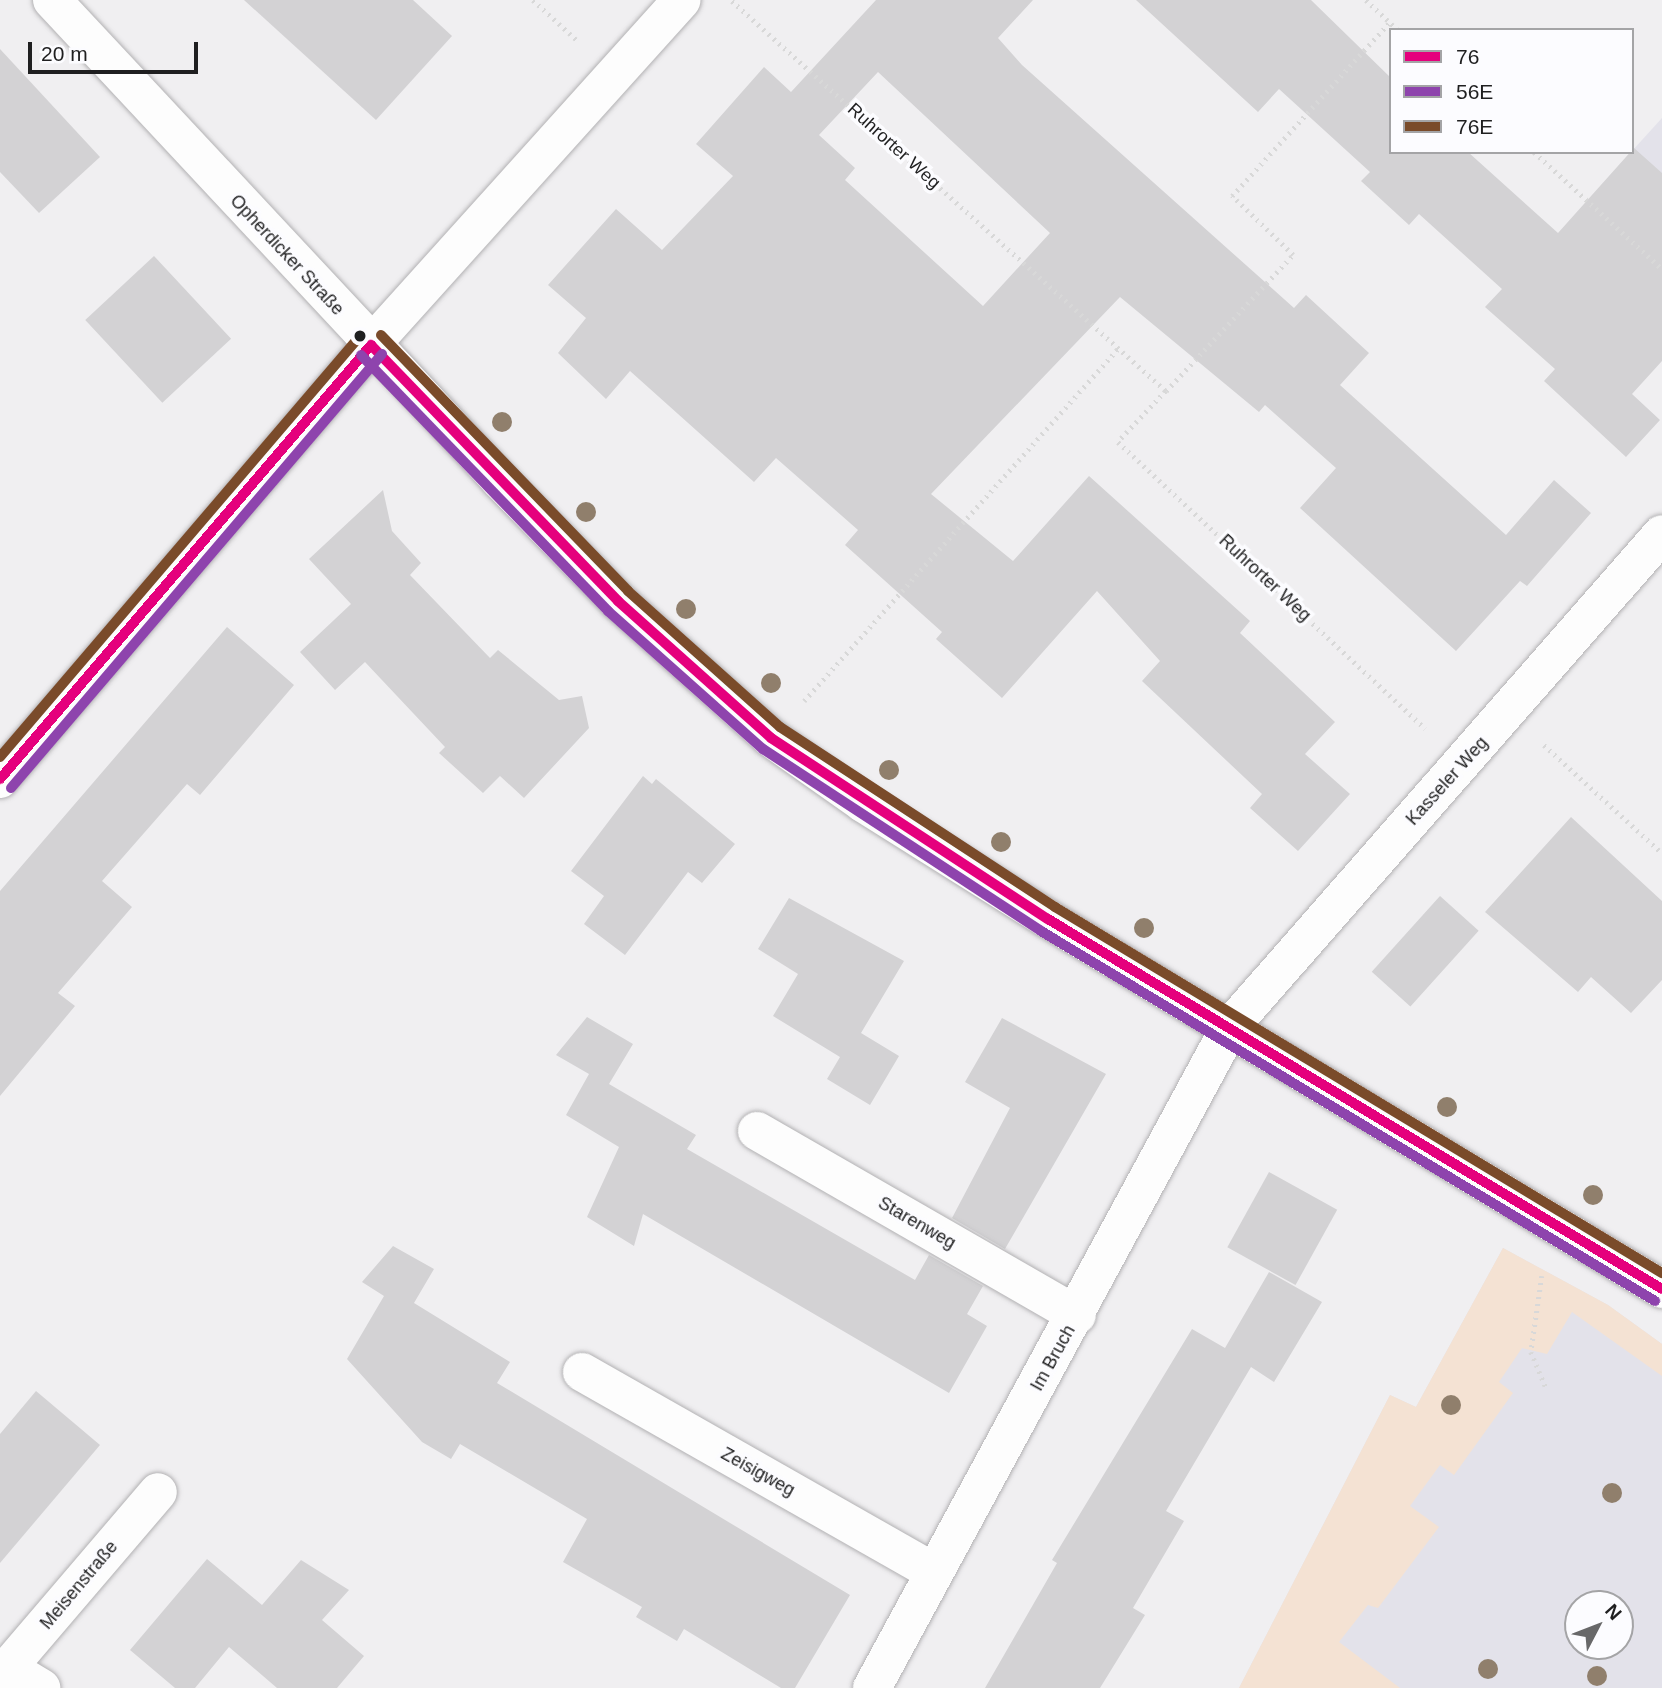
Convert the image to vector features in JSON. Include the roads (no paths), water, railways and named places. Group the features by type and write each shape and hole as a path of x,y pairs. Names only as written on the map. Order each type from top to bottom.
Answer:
{"street":[{"name":"Opherdicker Straße","path":"52,0 371,345 618,601 771,738 863,803 1662,1289"},
{"path":"0,779 371,345 682,0"},
{"name":"Kasseler Weg","path":"1230,1027 1662,534"},
{"name":"Im Bruch","path":"872,1688 1077,1315 1230,1027"},
{"name":"Starenweg","path":"757,1131 1077,1315"},
{"name":"Zeisigweg","path":"582,1372 934,1572"},
{"name":"Meisenstraße","path":"4,1673 158,1492"},
{"path":"4,1673 41,1688"}]}
